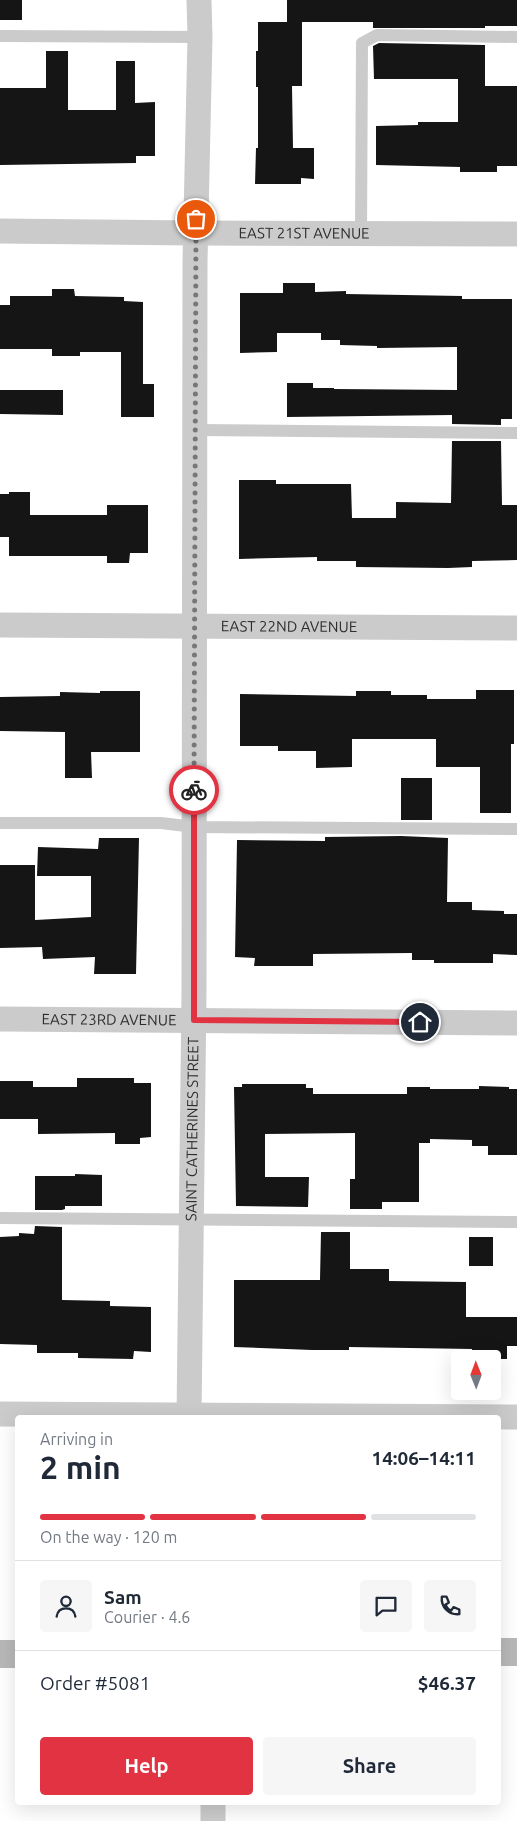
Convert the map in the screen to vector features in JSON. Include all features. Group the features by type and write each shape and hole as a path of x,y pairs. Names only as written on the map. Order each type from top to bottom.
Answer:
{"main road":[{"path":"501,1652 517,1652"},
{"path":"0,1654 15,1654"}],"street":[{"name":"SAINT CATHERINES STREET","path":"189,1415 194,1020 195,234 200,37 199,0"},
{"name":"EAST 21ST AVENUE","path":"0,231 195,234 517,234"},
{"name":"EAST 22ND AVENUE","path":"0,625 517,628"},
{"name":"EAST 23RD AVENUE","path":"0,1019 517,1023"},
{"path":"501,1417 517,1417"},
{"path":"213,1805 213,1821"}],"lane":[{"path":"361,233 362,43 377,35 517,37"},
{"path":"0,36 200,37"},
{"path":"196,430 517,434"},
{"path":"0,823 161,823 194,827 517,829"},
{"path":"0,1218 517,1222"}],"building":[{"path":"0,0 22,0 22,20 0,20"},
{"path":"287,0 517,0 517,26 485,26 485,28 373,28 373,22 302,22 302,86 292,86 293,148 314,148 314,179 301,178 301,184 255,184 256,148 258,148 256,51 258,51 258,22 287,22"},
{"path":"379,43 485,45 485,86 517,86 517,166 497,166 497,172 460,172 460,167 376,165 376,126 418,125 418,122 458,122 458,79 374,79 373,46"},
{"path":"46,51 68,51 68,110 116,110 116,61 135,61 135,103 155,102 155,156 136,156 136,163 0,165 0,88 46,88"},
{"path":"283,283 315,283 315,292 346,291 346,294 462,296 462,299 512,299 512,419 501,419 501,425 452,424 452,415 287,417 287,383 313,383 313,388 334,389 457,390 457,347 377,348 377,346 340,345 340,340 321,340 321,333 277,333 277,352 240,353 240,293 283,293"},
{"path":"52,289 74,289 75,296 124,297 124,301 143,302 143,384 154,384 154,417 121,417 121,352 80,352 80,356 52,356 52,349 0,349 0,305 10,305 10,296 52,296"},
{"path":"0,390 63,390 63,415 0,414"},
{"path":"452,441 501,441 502,505 517,505 517,560 472,561 472,567 448,568 356,567 356,561 317,561 317,557 239,559 239,480 276,480 276,484 351,484 352,518 396,518 396,502 451,503"},
{"path":"9,492 30,492 30,515 107,515 107,505 148,505 148,553 130,553 129,563 107,563 107,556 9,556 9,537 0,537 0,494 9,494"},
{"path":"476,690 514,690 514,744 511,744 511,813 480,813 480,767 436,767 436,739 352,739 352,767 316,768 316,751 278,751 278,746 240,746 240,694 356,696 356,691 391,691 391,695 427,695 427,699 476,699"},
{"path":"100,691 140,691 140,752 91,752 92,778 65,778 65,732 0,731 0,697 60,696 60,692 100,693"},
{"path":"401,778 432,778 432,820 401,820"},
{"path":"401,836 448,838 447,902 472,902 472,910 504,911 504,914 517,914 517,955 493,954 493,963 434,963 434,960 412,960 412,953 313,954 313,966 254,966 255,958 235,957 237,840 325,841 325,837"},
{"path":"99,838 139,838 136,974 94,974 95,957 43,959 42,947 0,948 0,865 35,865 35,920 91,917 91,876 37,876 38,847 98,849"},
{"path":"77,1078 134,1078 134,1083 151,1083 151,1137 140,1138 140,1144 115,1144 115,1133 38,1134 38,1119 0,1119 0,1081 33,1081 33,1087 77,1087"},
{"path":"242,1084 306,1084 306,1088 313,1088 313,1094 407,1094 407,1087 479,1089 479,1086 517,1089 517,1155 488,1155 488,1146 472,1146 472,1140 430,1139 430,1143 419,1143 419,1202 382,1202 382,1209 350,1209 350,1179 355,1179 355,1133 265,1134 265,1177 309,1177 308,1207 236,1206 234,1087 242,1087"},
{"path":"75,1174 102,1175 102,1206 65,1206 65,1209 62,1210 35,1210 35,1176 75,1176"},
{"path":"35,1226 62,1227 62,1300 110,1301 110,1306 151,1307 151,1352 134,1351 133,1359 78,1358 78,1353 37,1353 37,1345 0,1344 0,1237 19,1236 19,1233 34,1234"},
{"path":"321,1232 350,1232 350,1269 389,1269 389,1281 466,1282 466,1317 517,1317 517,1346 507,1346 507,1359 501,1359 501,1350 349,1347 349,1350 312,1350 234,1347 234,1280 320,1280"},
{"path":"469,1237 493,1237 493,1266 469,1266"}],"way so far":[{"path":"194,790 196,219"}],"route":[{"path":"194,790 194,1020 420,1022"}]}
